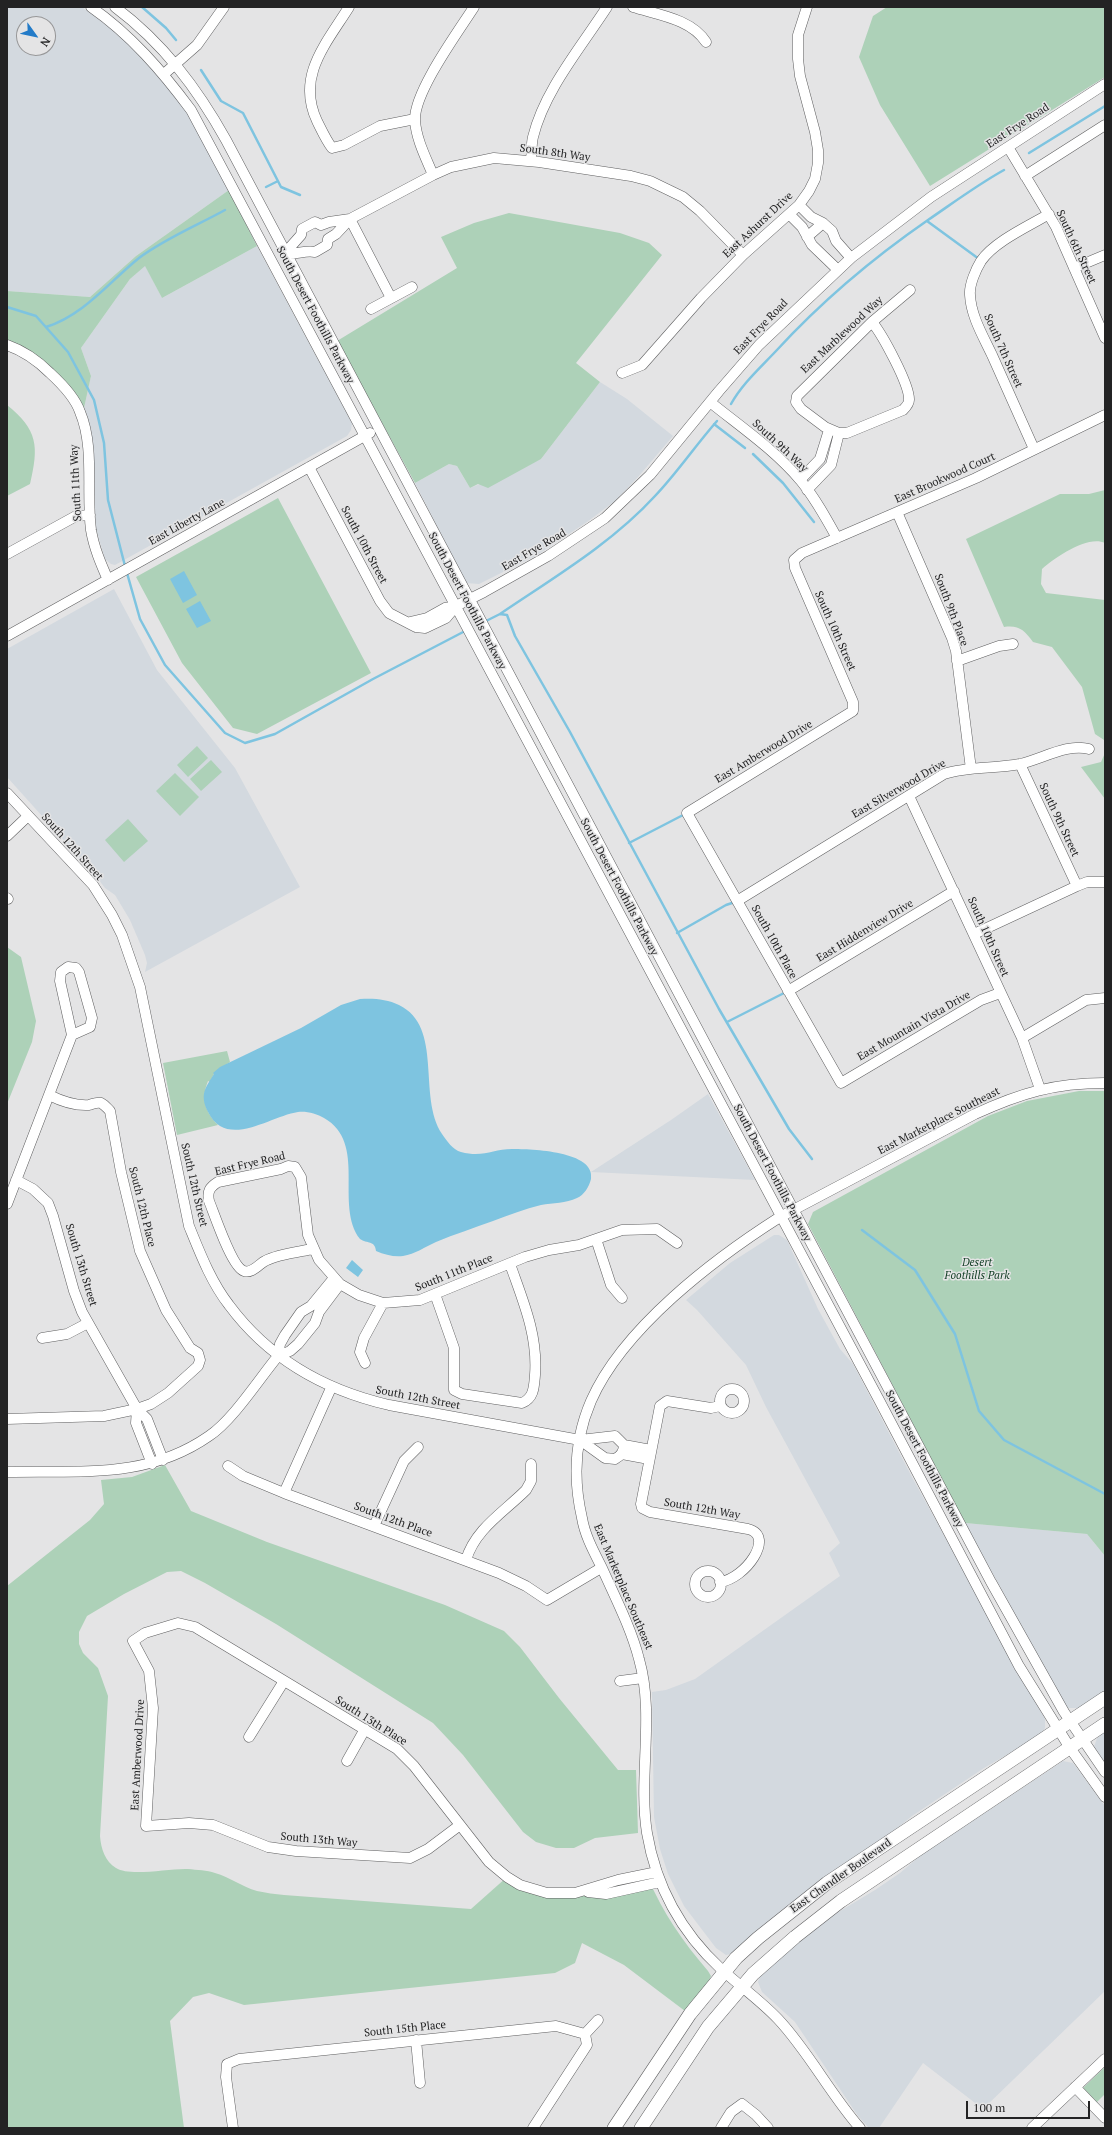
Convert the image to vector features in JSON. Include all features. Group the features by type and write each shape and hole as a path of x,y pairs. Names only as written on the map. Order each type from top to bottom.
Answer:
{"main road":[{"name":"East Chandler Boulevard","path":"614,2128 671,2039 724,1972 758,1938 827,1883 1105,1698"},
{"name":"East Chandler Boulevard","path":"641,2128 708,2027 753,1974 795,1936 841,1901 1105,1724"}],"street":[{"name":"South Desert Foothills Parkway","path":"91,7 127,36 164,74 191,110 1019,1666 1057,1729 1105,1797"},
{"name":"South Desert Foothills Parkway","path":"115,7 142,29 176,64 209,110 991,1582 1032,1658 1082,1740 1105,1772"},
{"path":"164,74 207,34 224,7"},
{"path":"349,7 318,56 311,74 309,89 311,108 327,141 332,148 344,145 380,126 415,119"},
{"path":"433,175 424,152 415,119 420,99 429,79 474,7"},
{"path":"532,161 533,138 542,112 553,89 606,7"},
{"path":"633,7 691,25 700,33 706,42"},
{"name":"East Ashurst Drive","path":"622,373 642,365 701,298 743,256 799,204 815,179 818,163 815,132 800,76 798,60 798,35 806,7"},
{"name":"East Frye Road","path":"410,622 430,622 445,608 456,606 469,600 548,556 605,518 650,475 759,345 851,258 931,197 1105,84"},
{"path":"1025,176 1105,125"},
{"name":"South 6th Street","path":"1008,147 1049,214 1105,338"},
{"name":"South 8th Way","path":"350,219 329,222 321,225 315,222 302,229 301,235 286,253 296,255 305,251 316,252 327,245 328,239 336,234 350,219 451,167 494,158 532,161 631,176 669,189 700,211 743,256"},
{"path":"799,204 811,217 823,223 832,231 836,241 851,258"},
{"path":"789,214 802,227 812,245 822,252 838,270"},
{"name":"South 7th Street","path":"1034,449 972,308 970,293 973,279 981,261 1000,244 1049,214"},
{"path":"350,219 391,298"},
{"path":"808,237 823,223"},
{"path":"321,225 328,239"},
{"path":"301,235 309,251"},
{"path":"822,252 836,241"},
{"path":"1074,268 1105,255"},
{"path":"371,309 412,287"},
{"name":"East Marblewood Way","path":"834,431 801,409 796,402 797,396 872,322 910,290"},
{"path":"834,431 847,433 903,410 909,404 910,398 897,365 880,332 872,322"},
{"name":"South 11th Way","path":"7,345 32,357 46,369 69,393 80,412 89,453 90,515 94,542 111,578"},
{"name":"South 9th Way","path":"710,402 758,440 800,480 837,538"},
{"name":"East Brookwood Court","path":"794,560 802,553 897,512 1105,415"},
{"name":"East Liberty Lane","path":"7,636 378,429"},
{"path":"800,480 820,459 834,431"},
{"path":"807,490 831,465 834,431"},
{"name":"South 10th Street","path":"309,467 385,609 389,613 410,622"},
{"name":"South 9th Place","path":"897,512 952,638 957,661 971,770"},
{"path":"7,554 76,516 90,515"},
{"name":"South 10th Street","path":"794,560 795,568 853,702 853,711"},
{"path":"957,661 999,646 1013,644"},
{"name":"East Amberwood Drive","path":"687,813 853,711"},
{"name":"East Silverwood Drive","path":"737,901 944,774 956,770 971,770 1020,764 1071,749 1089,749"},
{"name":"South 9th Street","path":"1020,764 1077,886"},
{"name":"South 12th Street","path":"7,793 92,885 112,915 122,935 140,987 189,1226 202,1260 228,1304 253,1334 278,1356 331,1388 360,1398 389,1406 580,1440 610,1435 619,1438 623,1449"},
{"name":"South 10th Street","path":"909,796 1022,1038 1040,1089"},
{"name":"South 10th Place","path":"687,813 841,1083"},
{"path":"571,822 584,814"},
{"path":"7,836 28,816"},
{"path":"974,934 1087,882 1105,882"},
{"name":"East Hiddenview Drive","path":"788,991 954,891"},
{"path":"7,1204 72,1035 60,981 61,972 68,967 76,968 79,972 92,1018 90,1027 72,1035"},
{"name":"East Mountain Vista Drive","path":"841,1083 981,1000 1000,993"},
{"path":"1022,1038 1086,1000 1105,998"},
{"name":"East Marketplace Southeast","path":"860,2128 842,2107 778,2020 724,1972 687,1931 665,1896 657,1872 647,1832 645,1811 645,1701 640,1659 590,1545 582,1521 578,1498 575,1476 583,1424 591,1401 616,1359 660,1310 730,1249 780,1217 794,1211 975,1114 1003,1101 1040,1089 1105,1083"},
{"name":"South 12th Place","path":"49,1096 61,1101 76,1104 89,1105 98,1102 105,1105 110,1111 120,1165 140,1251 166,1310 190,1348 198,1353 200,1360 198,1366 168,1394 151,1404 137,1409"},
{"name":"East Frye Road","path":"295,1167 288,1166 281,1169 218,1182 211,1187 208,1194 209,1200 232,1257 238,1267 244,1271 250,1271 266,1260 313,1249"},
{"name":"South 11th Place","path":"295,1167 301,1177 308,1234 313,1249 319,1260 337,1281 359,1295 383,1303 420,1300 525,1257 549,1250 579,1245 622,1230 657,1229 678,1243"},
{"name":"South 13th Street","path":"16,1180 34,1189 48,1203 74,1291 88,1323 137,1409 147,1419 163,1460"},
{"path":"596,1239 611,1286 622,1298"},
{"path":"435,1294 454,1348 454,1390 462,1394 522,1403 529,1400 535,1384 535,1343 530,1320 510,1264"},
{"path":"278,1356 280,1344 301,1312 311,1306 337,1281"},
{"path":"7,1472 101,1472 152,1464 210,1436 230,1416 278,1356 290,1351 307,1333 315,1323 319,1312 337,1281"},
{"path":"365,1363 360,1352 364,1338 383,1303"},
{"path":"294,1322 307,1333"},
{"path":"42,1338 67,1334 88,1323"},
{"path":"284,1493 331,1388"},
{"path":"650,1454 658,1412 662,1403 672,1401 711,1408 720,1406"},
{"path":"7,1419 104,1416 137,1409"},
{"name":"South 13th Street","path":"137,1409 136,1423 152,1464"},
{"path":"140,1435 152,1431"},
{"name":"South 12th Street","path":"580,1440 605,1458 615,1459 623,1449"},
{"path":"374,1526 404,1462 418,1447"},
{"name":"South 12th Street","path":"623,1449 650,1454"},
{"name":"South 12th Way","path":"650,1454 642,1508 650,1512 752,1530 758,1536 755,1556 751,1563 729,1581 720,1582"},
{"path":"466,1560 470,1548 480,1533 526,1490 531,1481 531,1464"},
{"name":"South 12th Place","path":"228,1466 243,1476 284,1493 499,1573 526,1586 547,1600 601,1568"},
{"name":"South 13th Place","path":"133,1641 145,1633 178,1623 195,1627 397,1749 414,1766 489,1862 513,1881 547,1893 586,1891 606,1894 660,1882"},
{"name":"East Amberwood Drive","path":"133,1641 149,1671 152,1689 153,1708 146,1826"},
{"path":"620,1680 642,1678"},
{"path":"249,1737 284,1681"},
{"path":"347,1761 365,1729"},
{"name":"South 13th Way","path":"146,1826 189,1823 213,1825 268,1847 303,1852 410,1858 428,1849 460,1825"},
{"name":"South 13th Place","path":"586,1891 618,1880 657,1872"},
{"path":"533,2128 587,2046 585,2034 598,2020"},
{"name":"South 15th Place","path":"233,2128 226,2077 227,2064 239,2059 556,2026 585,2034"},
{"path":"416,2040 420,2083"},
{"path":"1032,2128 1105,2059"},
{"path":"1075,2087 1105,2118"},
{"path":"721,2128 731,2112 742,2104 756,2115 768,2128"}],"shaded area":[{"path":"7,7 82,7 127,40 160,76 198,128 229,190 136,256 90,297 7,291"},
{"path":"257,246 352,423 351,430 347,436 115,565 111,564 105,559 96,529 91,429 84,408 91,376 81,348 130,279 145,265 162,298"},
{"path":"600,382 627,399 673,436 615,501 587,522 537,555 479,584 466,583 415,483 449,464 457,466 470,488 541,459"},
{"path":"114,589 157,670 235,768 300,887 145,972 147,963 145,955 130,920 115,895 105,888 7,777 7,649"},
{"path":"708,1094 755,1180 591,1172 671,1120"},
{"path":"774,1235 779,1235 787,1240 818,1309 840,1349 853,1364 913,1479 1045,1719 1045,1728 1041,1735 984,1768 912,1816 883,1840 786,1907 735,1953 726,1955 716,1948 684,1906 668,1874 660,1849 654,1817 652,1692 666,1690 695,1679 840,1576 829,1553 840,1543 766,1407 746,1365 697,1310 686,1300 730,1263"},
{"path":"965,1523 1087,1534 1105,1556 1105,1692 1079,1708 1068,1708"},
{"path":"1105,1732 1105,1765 1094,1747 1097,1738"},
{"path":"1063,1761 1073,1763 1105,1806 1105,1991 983,2109 923,2063 879,2128 869,2128 858,2116 795,2022 762,1992 758,1982 760,1976 817,1925 875,1890 900,1873 921,1855"}],"green space":[{"path":"887,7 1105,7 1105,77 930,186 880,105 859,57 873,16"},
{"path":"229,190 257,246 162,298 145,266 130,279 81,348 91,376 84,408 64,380 45,362 7,341 7,291 90,297 136,256"},
{"path":"509,213 620,233 649,243 662,255 576,363 600,382 541,459 488,488 478,484 470,488 457,466 449,464 415,483 337,341 457,268 441,237 474,223"},
{"path":"7,405 25,423 30,431 34,440 35,459 30,484 7,496"},
{"path":"1105,490 1105,543 1098,541 1089,542 1072,549 1055,559 1042,569 1041,584 1046,593 1105,600 1105,745 1104,740 1095,734 1082,687 1052,647 1033,642 1021,629 1004,627 966,539 1060,494 1089,494"},
{"path":"278,498 371,673 257,734 233,728 182,663 136,577"},
{"path":"197,746 208,758 188,777 177,765"},
{"path":"1105,753 1105,799 1081,767 1101,762"},
{"path":"211,760 222,772 201,791 190,779"},
{"path":"175,773 199,797 180,816 156,791"},
{"path":"128,819 148,841 124,862 105,840"},
{"path":"7,947 21,957 36,1021 32,1042 7,1104"},
{"path":"227,1051 230,1062 214,1074 210,1082 208,1081 205,1093 207,1110 218,1125 177,1135 163,1063"},
{"name":"Desert Foothills Park","path":"1079,1091 1105,1091 1105,1556 1087,1534 965,1523 808,1224 813,1212 988,1116 1027,1101"},
{"path":"165,1465 191,1511 267,1542 445,1605 504,1631 520,1647 559,1698 618,1770 636,1770 638,1833 595,1838 574,1848 556,1848 536,1842 523,1832 463,1755 433,1723 276,1624 205,1583 181,1571 167,1572 124,1594 87,1616 79,1632 79,1644 83,1653 98,1668 108,1696 100,1836 101,1846 109,1862 122,1871 131,1872 180,1869 209,1871 260,1892 274,1894 471,1909 507,1877 547,1893 648,1878 674,1927 711,1976 708,1983 685,2011 624,1965 582,1943 575,1963 555,1973 244,2005 209,1993 193,1997 170,2021 184,2128 7,2128 7,1586 90,1520 104,1504 101,1480 132,1477"},
{"path":"1105,2067 1105,2094 1097,2102 1083,2088"}],"water":[{"path":"184,571 197,595 183,603 170,579"},
{"path":"200,601 211,621 197,628 186,609"},
{"path":"360,999 390,1001 399,1005 413,1015 421,1029 426,1045 431,1101 435,1118 442,1134 453,1147 458,1151 469,1154 482,1154 505,1149 521,1149 547,1151 573,1157 583,1162 590,1170 591,1179 588,1188 584,1193 580,1197 573,1200 541,1205 511,1214 443,1239 412,1254 396,1256 383,1254 376,1251 374,1245 360,1239 353,1225 350,1209 348,1158 345,1143 337,1129 324,1118 312,1113 298,1112 250,1128 237,1130 226,1129 216,1123 208,1112 204,1100 205,1091 214,1074 213,1073 220,1067 301,1028 341,1005"},
{"path":"352,1260 363,1270 358,1277 346,1268"}],"waterway":[{"path":"142,7 166,28 176,40"},
{"path":"201,70 221,101 243,113 281,187 300,195"},
{"path":"1029,153 1105,106"},
{"path":"731,404 746,383 793,333 848,281 908,235 975,188 1004,170"},
{"path":"266,187 278,181"},
{"path":"46,327 60,322 72,315 96,297 128,267 149,251 170,238 225,210"},
{"path":"927,221 979,259"},
{"path":"7,307 36,316 68,352 94,400 104,443 108,500 125,566"},
{"path":"500,614 561,574 620,530 663,487 717,421"},
{"path":"714,424 745,448"},
{"path":"753,454 783,483 814,522"},
{"path":"127,573 140,619 165,665 225,733 245,743 275,734 373,679 467,630"},
{"path":"484,622 500,614 507,615 515,636 570,732 719,1009 789,1129 812,1159"},
{"path":"629,843 685,814"},
{"path":"677,933 726,905 735,902"},
{"path":"727,1022 786,992"},
{"path":"862,1230 915,1270 955,1334 979,1411 1004,1440 1105,1494"}]}
